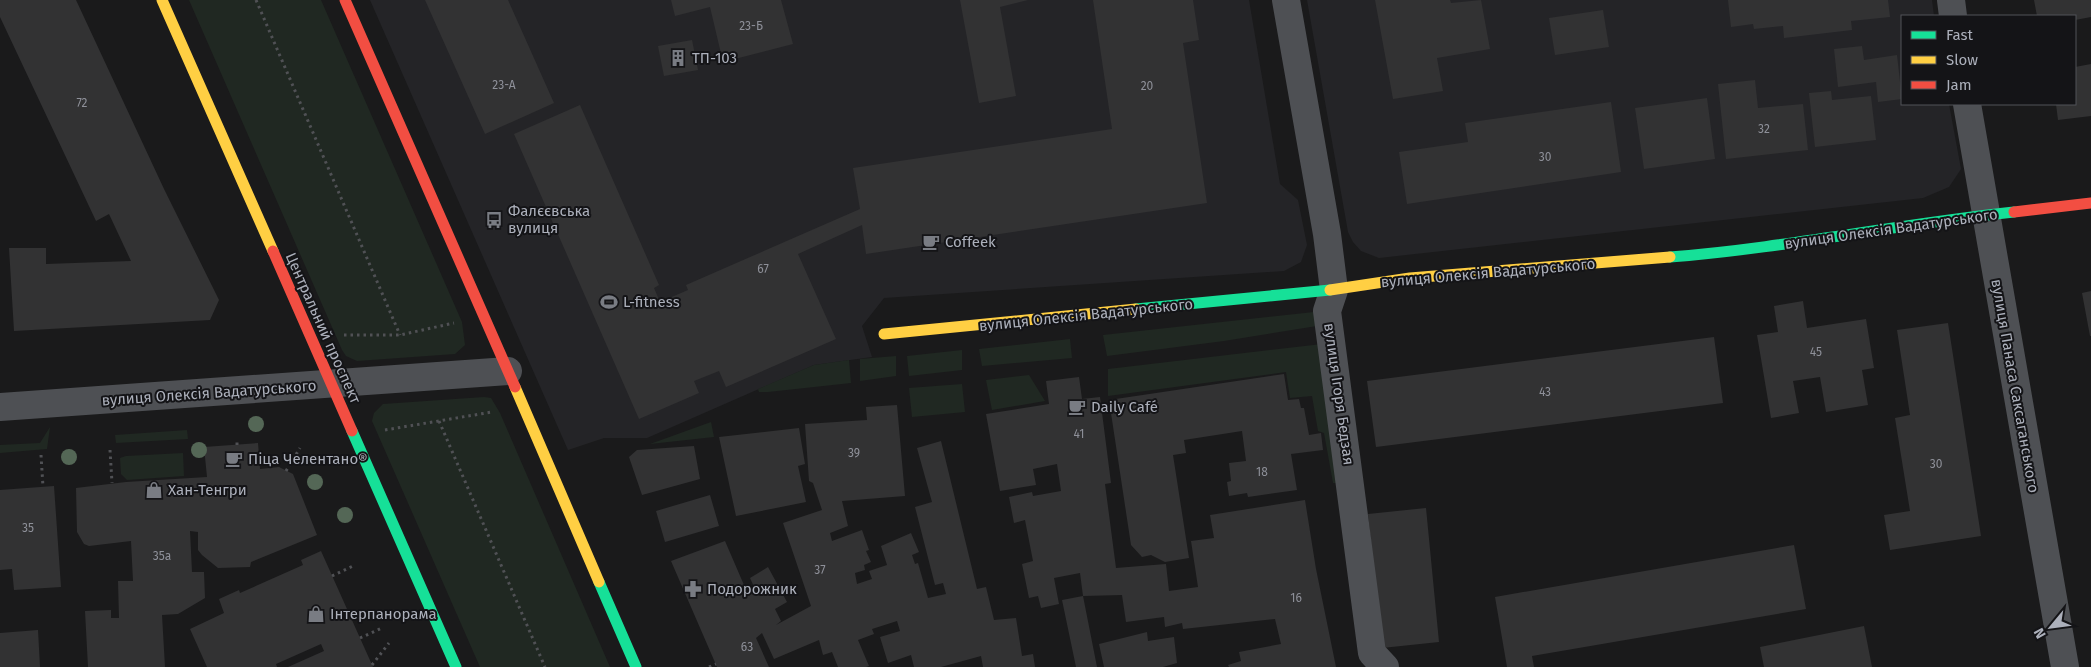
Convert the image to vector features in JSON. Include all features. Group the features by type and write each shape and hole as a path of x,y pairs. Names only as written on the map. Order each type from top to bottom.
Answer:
{"main road":[{"name":"Центральний проспект","path":"162,0 456,667"},
{"path":"345,0 636,667"},
{"name":"вулиця Олексія Вадатурського","path":"884,334 1334,290 1410,278 1711,254 1985,215 2091,203"}],"street":[{"name":"вулиця Ігоря Бедзая","path":"1286,0 1327,234 1334,290 1327,311 1372,653 1385,667"},
{"path":"1951,0 1953,15"},
{"name":"вулиця Панаса Саксаганського","path":"1967,105 2065,667"},
{"name":"вулиця Олексія Вадатурського","path":"0,408 508,371"}],"path":[{"path":"256,0 400,335"},
{"path":"338,335 400,335 458,322"},
{"path":"380,431 496,411"},
{"path":"439,421 546,667"},
{"path":"286,471 300,448"},
{"path":"110,450 112,483"},
{"path":"41,455 43,487"},
{"path":"332,576 354,565"},
{"path":"360,638 382,628"},
{"path":"372,665 389,643"},
{"path":"709,667 716,664"}],"shaded area":[{"path":"189,0 321,0 462,322 465,345 455,354 357,361 346,356"},
{"path":"370,0 1249,0 1280,184 1298,200 1307,245 1301,262 1284,271 884,298 862,326 872,357 814,365 647,438 604,438 568,450"},
{"path":"1307,0 1932,0 1934,15 1901,15 1901,105 1949,105 1961,169 1949,187 1923,198 1379,258 1361,251 1353,242 1348,232"},
{"path":"1314,312 1317,326 1224,341 1107,356 1103,335"},
{"path":"1070,339 1072,358 982,366 979,349"},
{"path":"1322,344 1345,483 1333,483 1324,433 1318,431 1312,396 1290,398 1286,372 1108,396 1108,369"},
{"path":"962,350 962,370 909,376 907,356"},
{"path":"896,356 896,376 860,381 860,359"},
{"path":"849,360 851,383 759,392 758,389 814,365"},
{"path":"1029,375 1045,401 992,410 986,380"},
{"path":"962,384 965,412 912,417 909,388"},
{"path":"491,398 500,413 610,667 480,667 372,421 374,413 383,404"},
{"path":"711,422 714,437 650,444"},
{"path":"50,427 47,449 0,453 0,445 40,443"},
{"path":"187,430 188,439 116,443 115,435"},
{"path":"183,453 184,476 127,480 121,474 120,458 126,456"}],"building":[{"path":"0,0 76,0 164,189 219,300 210,320 14,331 9,248 46,248 46,264 131,261 109,214 96,221 0,17"},
{"path":"425,0 508,0 554,103 485,134"},
{"path":"671,0 781,0 793,44 723,62 710,7 675,16"},
{"path":"960,0 1028,0 1000,7 1016,96 979,103"},
{"path":"1093,0 1193,0 1199,40 1183,43 1207,203 866,254 862,225 798,254 836,339 726,387 719,371 694,381 699,393 639,419 514,134 580,105 659,285 654,288 660,302 688,290 686,285 860,209 853,168 1112,129"},
{"path":"1375,0 1450,0 1451,3 1481,0 1490,49 1437,58 1443,91 1393,99"},
{"path":"1728,0 1888,0 1890,17 1851,21 1852,30 1784,38 1783,26 1754,29 1753,24 1731,27"},
{"path":"2034,0 2091,0 2091,17 2076,20 2076,15 2037,15"},
{"path":"1603,10 1609,47 1555,55 1549,18"},
{"name":"ТП-103","path":"692,40 698,70 664,76 658,46"},
{"path":"1862,46 1864,60 1897,55 1901,99 1878,102 1876,82 1838,87 1834,49"},
{"path":"2091,64 2091,116 2058,120 2056,105 2076,105 2076,67"},
{"path":"1755,80 1758,108 1803,104 1808,150 1726,159 1718,84"},
{"path":"1831,91 1832,100 1871,96 1876,140 1815,147 1809,93"},
{"path":"1707,98 1715,159 1644,169 1635,108"},
{"path":"1611,102 1621,172 1407,204 1399,152 1468,142 1465,123"},
{"path":"2091,291 2091,336 2090,336 2082,293"},
{"path":"1803,301 1807,328 1866,319 1874,368 1862,370 1868,405 1826,412 1820,377 1793,381 1799,413 1771,418 1757,335 1778,332 1774,306"},
{"path":"1948,323 1981,536 1890,550 1884,515 1910,511 1895,418 1910,415 1897,330"},
{"path":"1714,337 1723,403 1376,447 1367,381"},
{"path":"1284,374 1288,400 1299,399 1301,408 1304,408 1309,435 1321,433 1323,450 1291,454 1297,490 1248,497 1247,493 1229,496 1227,482 1231,481 1229,463 1246,461 1242,431 1184,440 1186,453 1173,455 1189,558 1165,562 1151,555 1142,557 1131,545 1109,400"},
{"path":"1079,377 1082,399 1100,397 1111,483 1105,484 1116,568 1166,564 1169,591 1198,587 1191,541 1214,538 1210,515 1305,500 1316,569 1336,667 1229,667 1228,665 1241,661 1239,652 1281,644 1275,619 1183,629 1182,623 1165,627 1164,617 1126,622 1122,595 1083,596 1080,573 1054,578 1059,604 1041,608 1038,596 1029,598 1022,564 1033,561 1025,520 1014,523 1009,497 1032,492 1033,496 1061,491 1057,464 1033,469 1036,485 1000,491 986,414 1049,404 1046,381"},
{"path":"897,405 905,496 842,501 848,526 830,533 832,541 862,530 869,550 866,551 871,562 864,565 865,570 855,573 857,584 872,579 869,571 887,565 881,546 911,533 919,552 912,555 915,564 918,563 928,598 946,594 943,583 935,585 915,507 932,502 917,448 941,441 977,589 986,587 994,620 1016,618 1022,656 1033,654 1035,667 983,667 981,656 941,667 914,667 911,655 888,663 880,637 900,631 897,621 872,629 874,634 858,640 869,666 866,667 838,667 832,652 823,655 819,640 774,659 762,633 756,638 769,667 717,667 671,561 725,541 747,592 755,589 750,578 768,567 787,602 775,609 781,621 776,625 811,606 783,523 822,510 813,483 809,481 805,424 867,420 866,407"},
{"path":"799,428 805,464 798,466 806,502 736,516 719,437"},
{"path":"258,443 260,469 279,467 293,474 317,535 251,562 250,567 218,568 198,550 198,532 190,531 192,572 204,572 205,598 178,614 162,615 165,667 88,667 85,611 111,610 111,618 119,618 118,581 133,581 131,541 89,546 84,544 77,532 76,488 126,482 207,477 204,447"},
{"path":"694,446 700,479 642,495 629,457 637,450"},
{"path":"54,486 61,587 14,590 12,569 0,570 0,490"},
{"path":"710,495 719,526 665,542 656,511"},
{"path":"1426,508 1439,642 1382,648 1368,514"},
{"path":"1794,545 1806,609 1532,656 1534,667 1507,667 1495,597"},
{"path":"321,551 373,667 288,667 324,651 321,644 276,664 277,667 207,667 190,629 224,613 219,599 239,590 240,593 303,565 301,560"},
{"path":"1083,596 1097,667 1076,667 1062,600"},
{"path":"1864,626 1872,667 1764,667 1760,647"},
{"path":"38,630 40,667 0,667 0,633"},
{"path":"1147,632 1148,641 1174,637 1177,663 1163,667 1104,667 1099,644"}],"traffic: fast":[{"path":"1670,257 1756,248 2014,212"},
{"path":"1136,309 1330,290"},
{"path":"352,431 456,667"},
{"path":"599,582 636,667"}],"traffic: slow":[{"path":"162,0 273,251"},
{"path":"1330,290 1410,278 1670,257"},
{"path":"884,334 1136,309"},
{"path":"515,387 599,582"}],"traffic: jam":[{"path":"345,0 515,387"},
{"path":"2014,212 2091,203"},
{"path":"273,251 352,431"}],"place":[{"name":"ТП-103","path":"678,58"},
{"name":"Фалєєвська вулиця","path":"494,220"},
{"name":"Coffeek","path":"931,242"},
{"name":"L-fitness","path":"609,302"},
{"name":"Daily Café","path":"1077,407"},
{"name":"Піца Челентано®","path":"234,459"},
{"name":"Хан-Тенгри","path":"154,490"},
{"name":"Подорожник","path":"693,589"},
{"name":"Інтерпанорама","path":"316,614"}]}
